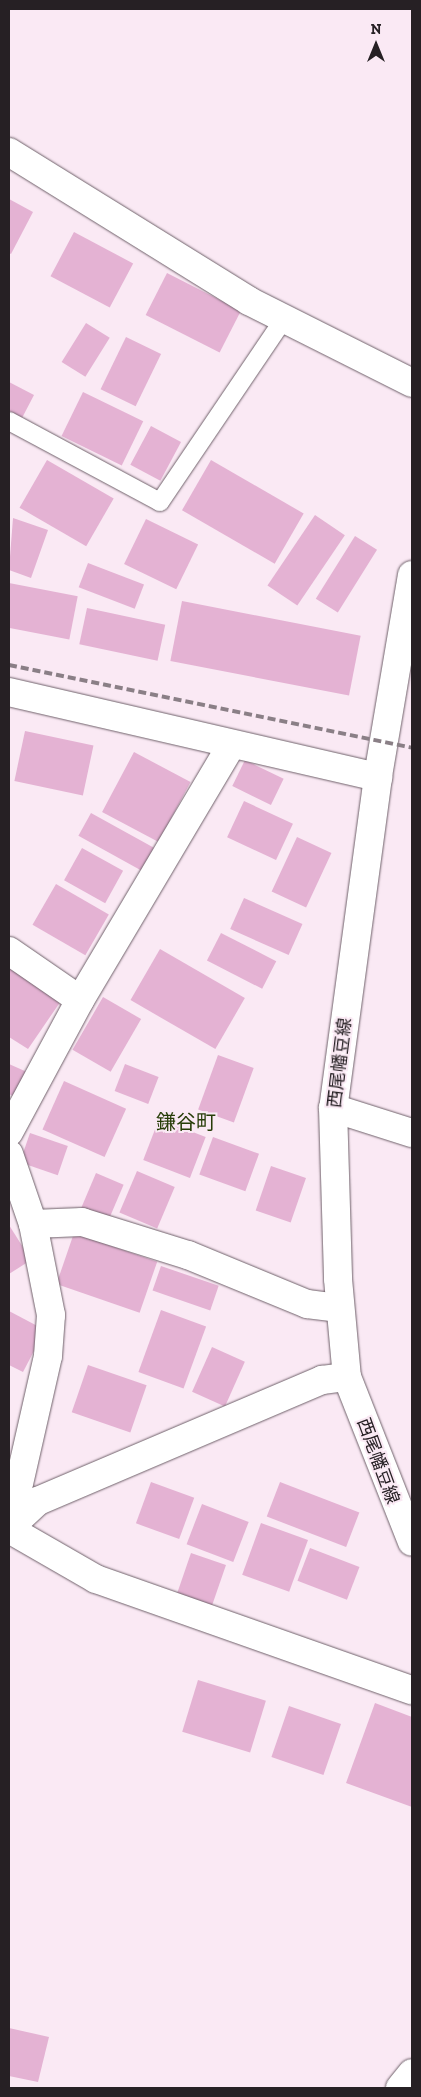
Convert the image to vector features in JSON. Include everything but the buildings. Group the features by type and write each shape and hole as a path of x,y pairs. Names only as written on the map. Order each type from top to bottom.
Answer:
{"street":[{"path":"9,152 284,319 412,383"},
{"name":"西尾幡豆線","path":"412,575 378,777 333,1108 340,1308 347,1377 412,1542"},
{"path":"9,692 232,746 378,777"},
{"path":"9,1132 80,1000 232,746"},
{"path":"9,951 80,1000"},
{"path":"333,1108 412,1133"},
{"path":"9,1154 33,1224 51,1315 48,1356 9,1528"},
{"path":"33,1224 82,1222 188,1255 307,1304 340,1308"},
{"path":"9,1528 38,1501 322,1380 347,1377"},
{"path":"9,1528 96,1580 412,1690"},
{"path":"400,2088 412,2073"}],"lane":[{"path":"9,421 160,502 284,319"}],"railway":[{"path":"9,665 412,748"}],"district":[{"name":"鎌谷町","path":"186,1122"}]}
